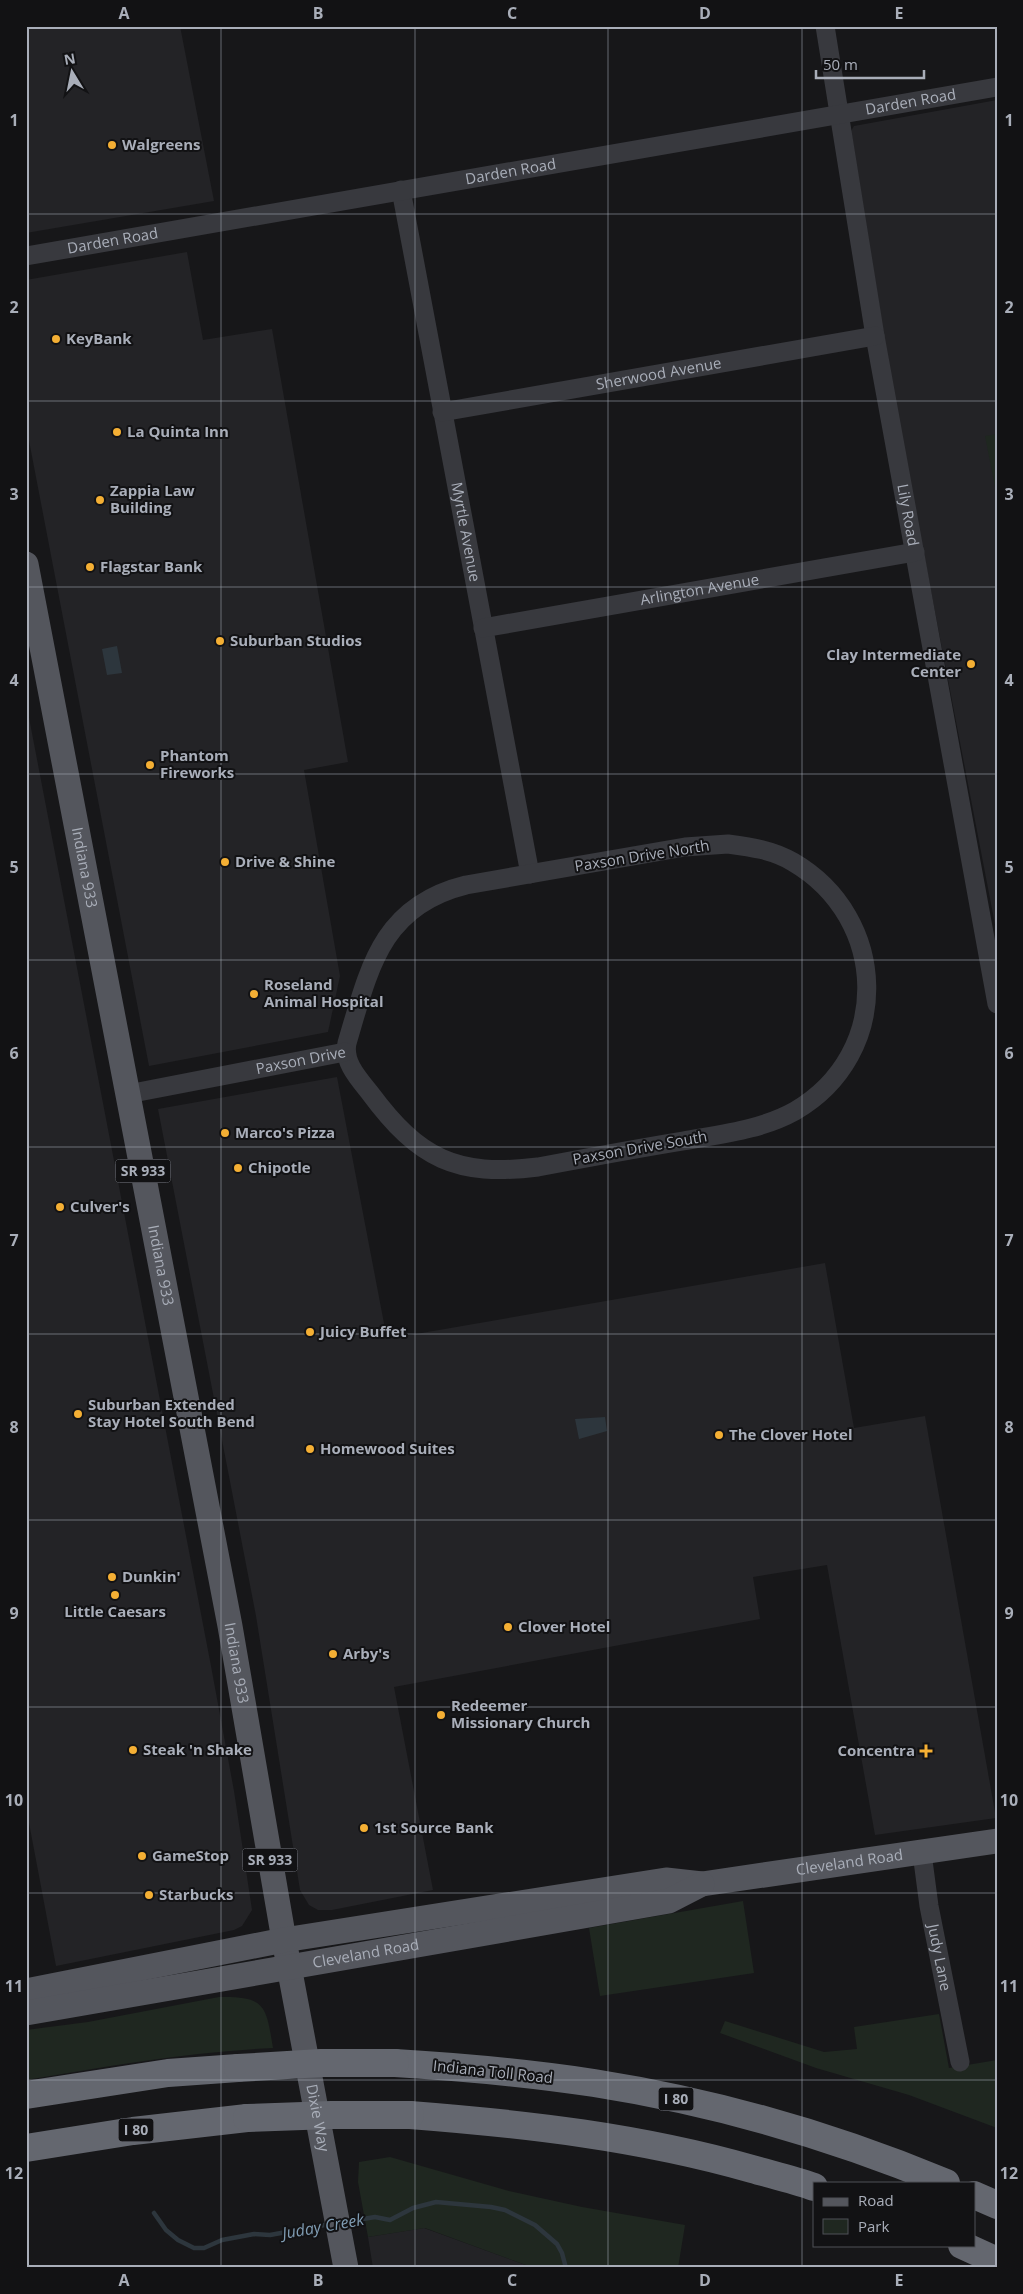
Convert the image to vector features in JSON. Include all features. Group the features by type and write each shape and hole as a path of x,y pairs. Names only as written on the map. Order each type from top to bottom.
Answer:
{"highway":[{"name":"Indiana Toll Road","path":"26,2095 168,2073 238,2068 321,2063 395,2063 469,2068 595,2083 688,2101 856,2147 944,2182"},
{"name":"I 80","path":"26,2148 133,2130 247,2118 410,2115 551,2128 652,2144 722,2161 813,2187"},
{"path":"26,2164 76,2154 133,2130"},
{"path":"976,2196 997,2205"},
{"path":"964,2246 997,2261"}],"main road":[{"name":"Indiana 933","path":"26,564 241,1684 289,1967"},
{"name":"Cleveland Road","path":"26,1990 284,1940 666,1880 702,1884 997,1842"},
{"name":"Cleveland Road","path":"26,2013 670,1901 702,1884"},
{"name":"Dixie Way","path":"289,1967 345,2260"}],"street":[{"name":"Lily Road","path":"825,26 875,336 916,552 997,1004"},
{"name":"Darden Road","path":"26,256 997,87"},
{"name":"Myrtle Avenue","path":"402,190 482,628 530,874"},
{"name":"Sherwood Avenue","path":"442,412 875,336"},
{"name":"Arlington Avenue","path":"482,628 916,552"},
{"name":"Paxson Drive North","path":"438,894 466,886 530,874 702,845 728,844 755,847 792,861 827,888 842,906 854,927 862,948"},
{"name":"Paxson Drive","path":"128,1094 345,1052 374,959 383,941 394,926 410,912 438,894"},
{"name":"Paxson Drive South","path":"345,1052 354,1073 391,1122 418,1146 440,1158 463,1166 500,1170 538,1167 751,1128 794,1111 813,1099 829,1085 842,1069 857,1038 866,1008 867,987 862,948"},
{"name":"Judy Lane","path":"922,1853 929,1906 960,2062"}],"shaded area":[{"path":"26,26 180,26 214,201 26,233"},
{"name":"Clay Intermediate Center","path":"997,100 997,935 893,393 851,131 854,126"},
{"path":"187,252 203,340 272,329 348,762 304,770 340,976 328,1032 149,1066 26,425 26,280"},
{"path":"117,646 122,673 107,675 102,649"},
{"path":"26,702 211,1666 234,1791 252,1910 242,1926 234,1930 56,1966 26,1807"},
{"path":"337,1077 387,1339 825,1263 854,1428 925,1416 996,1818 875,1835 827,1565 753,1577 760,1619 394,1687 433,1890 332,1910 318,1910 309,1905 300,1890 256,1616 158,1109"},
{"path":"605,1417 607,1431 579,1439 575,1419"},
{"path":"424,2228 534,2268 373,2268 368,2237"}],"green space":[{"path":"997,434 997,497 985,436"},
{"path":"743,1901 754,1973 600,1996 589,1928"},
{"path":"219,1997 246,1999 261,2006 268,2022 273,2048 180,2056 26,2080 26,2030 88,2022"},
{"path":"939,2014 949,2068 997,2060 997,2128 909,2095 816,2068 720,2033 725,2021 824,2052 857,2049 854,2027"},
{"path":"390,2157 509,2191 582,2207 685,2225 678,2268 534,2268 425,2228 368,2237 358,2182 359,2162"}],"waterway":[{"name":"Juday Creek","path":"345,2222 375,2217 390,2220 413,2208 436,2202 491,2207 505,2210 535,2225 557,2244 562,2253 566,2268"},
{"name":"Juday Creek","path":"154,2213 166,2230 178,2240 194,2248 204,2248 222,2240 254,2234 270,2235 330,2224"}],"place":[{"name":"Walgreens","path":"112,145"},
{"name":"KeyBank","path":"56,339"},
{"name":"La Quinta Inn","path":"117,432"},
{"name":"Zappia Law Building","path":"100,500"},
{"name":"Flagstar Bank","path":"90,567"},
{"name":"Suburban Studios","path":"220,641"},
{"name":"Clay Intermediate Center","path":"971,664"},
{"name":"Phantom Fireworks","path":"150,765"},
{"name":"Drive & Shine","path":"225,862"},
{"name":"Roseland Animal Hospital","path":"254,994"},
{"name":"Marco's Pizza","path":"225,1133"},
{"name":"Chipotle","path":"238,1168"},
{"name":"Culver's","path":"60,1207"},
{"name":"Juicy Buffet","path":"310,1332"},
{"name":"Suburban Extended Stay Hotel South Bend","path":"78,1414"},
{"name":"The Clover Hotel","path":"719,1435"},
{"name":"Homewood Suites","path":"310,1449"},
{"name":"Dunkin'","path":"112,1577"},
{"name":"Little Caesars","path":"115,1595"},
{"name":"Clover Hotel","path":"508,1627"},
{"name":"Arby's","path":"333,1654"},
{"name":"Redeemer Missionary Church","path":"441,1715"},
{"name":"Steak 'n Shake","path":"133,1750"},
{"name":"Concentra","path":"926,1751"},
{"name":"1st Source Bank","path":"364,1828"},
{"name":"GameStop","path":"142,1856"},
{"name":"Starbucks","path":"149,1895"}]}
